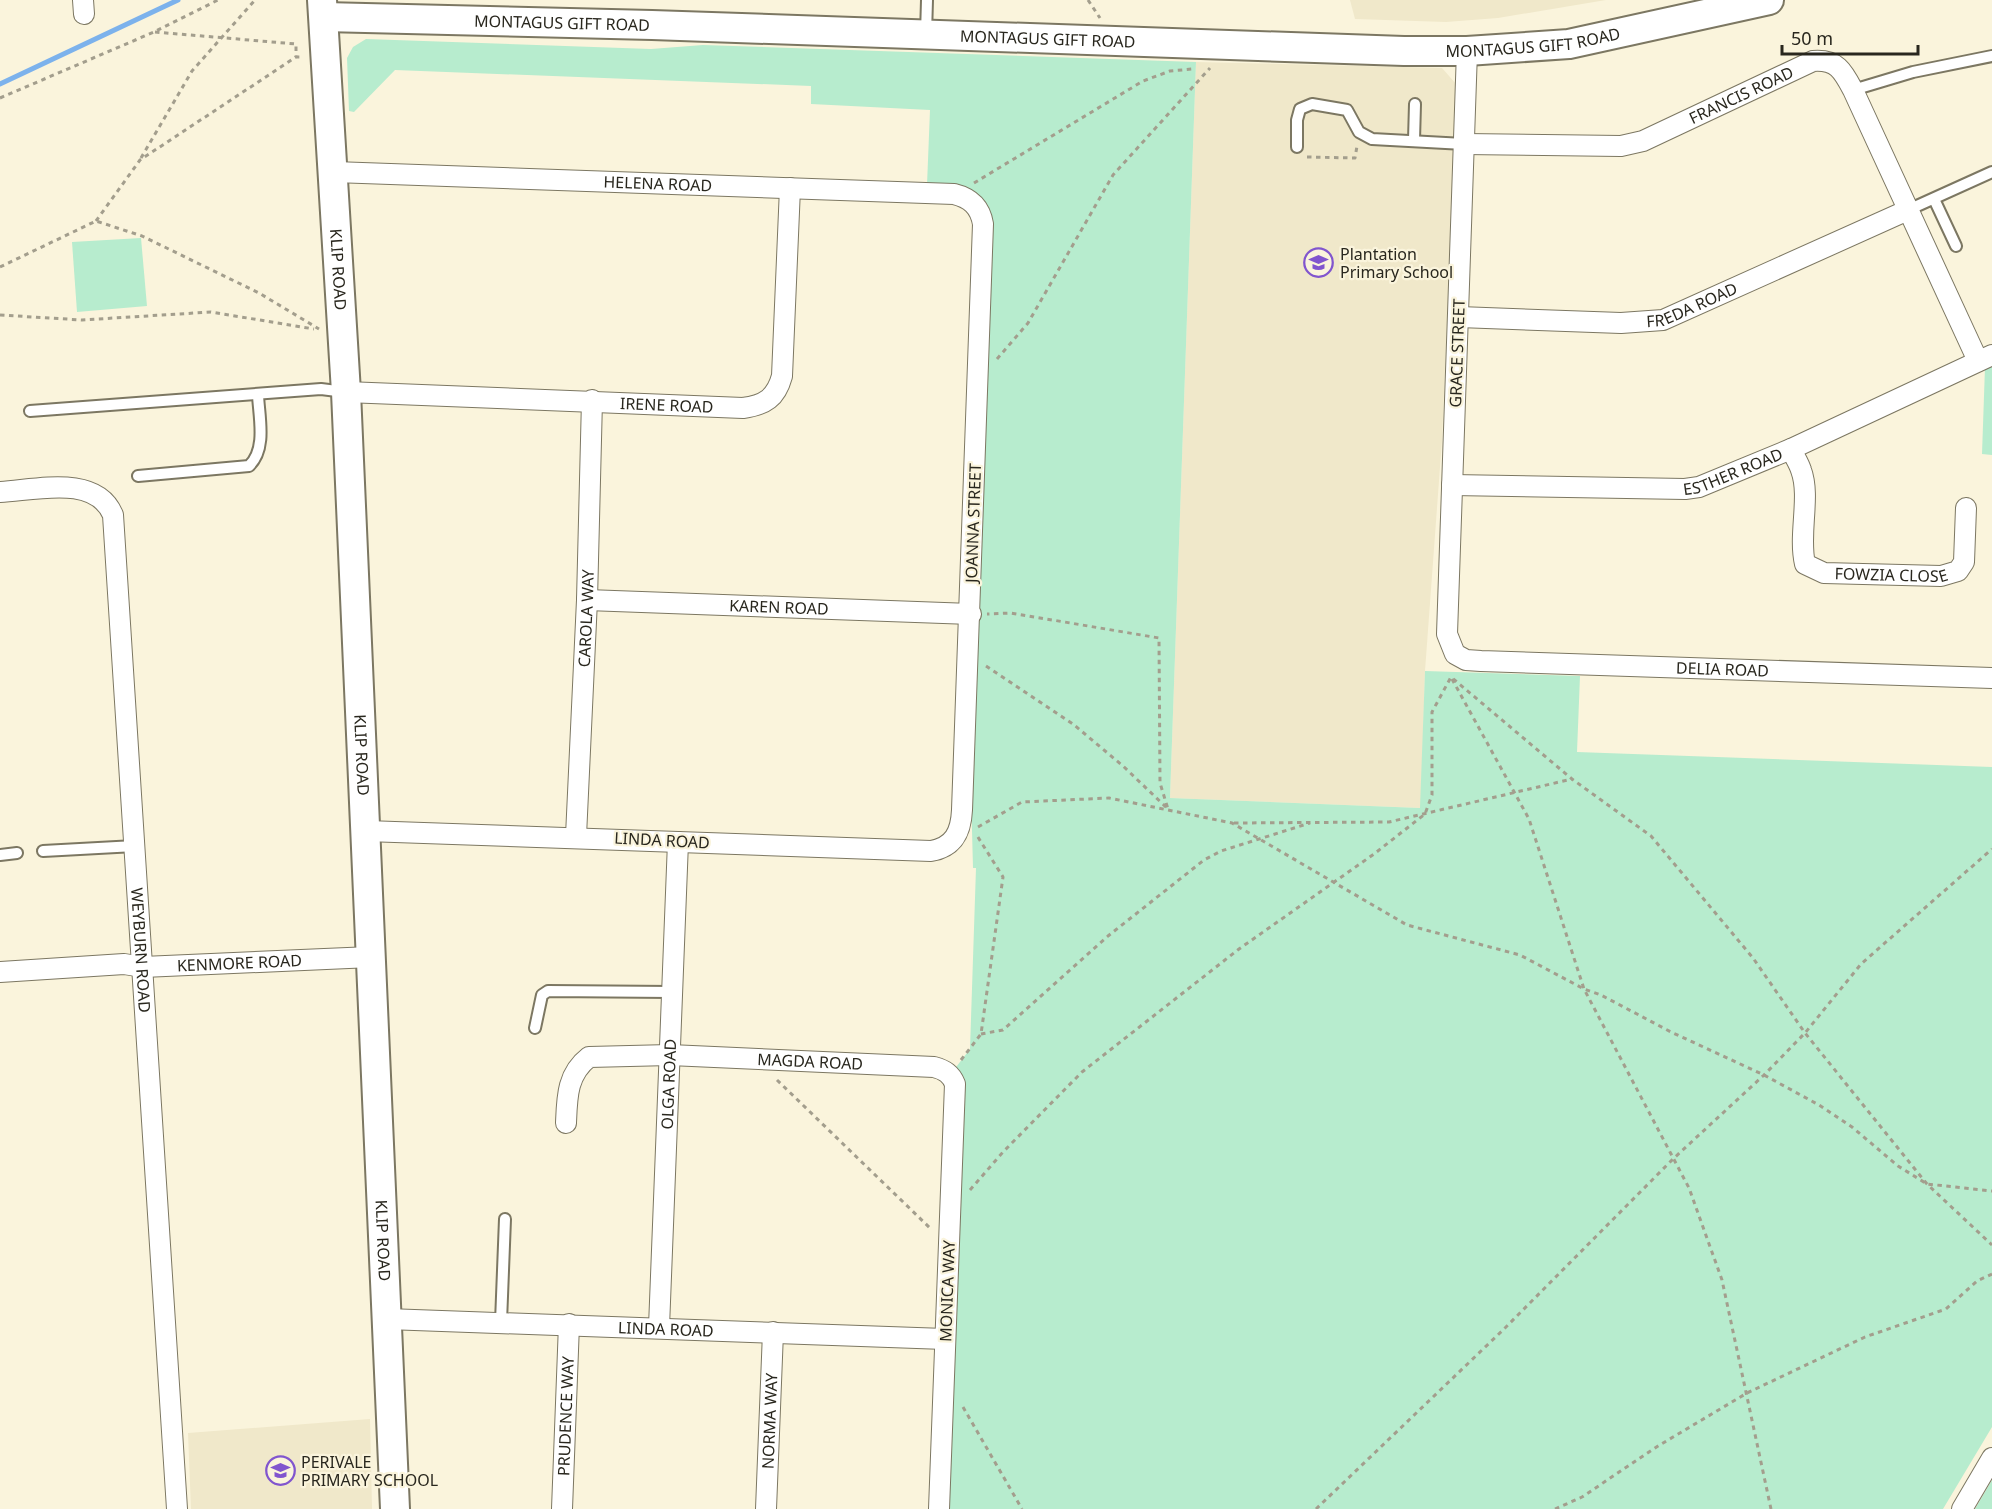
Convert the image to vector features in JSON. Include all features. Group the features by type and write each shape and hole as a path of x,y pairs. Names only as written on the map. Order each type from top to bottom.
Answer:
{"street":[{"name":"MONTAGUS GIFT ROAD","path":"323,9 926,35 1404,51 1467,51 1578,42 1769,0"},
{"name":"KLIP ROAD","path":"323,9 346,392 395,1509"},
{"name":"GRACE STREET","path":"1455,654 1447,634 1467,51"},
{"name":"FRANCIS ROAD","path":"1464,144 1622,146 1643,141 1813,61 1824,60 1842,69 1908,210 1985,358"},
{"name":"HELENA ROAD","path":"334,172 954,194 964,196 977,207"},
{"name":"IRENE ROAD","path":"346,392 592,400 743,408 758,406 771,399 782,376 790,188"},
{"name":"JOANNA STREET","path":"956,838 962,810 969,654 983,224 977,207"},
{"name":"FREDA ROAD","path":"1459,317 1620,323 1663,320 1908,210"},
{"name":"ESTHER ROAD","path":"1452,485 1685,489 1712,484 1985,358"},
{"name":"CAROLA WAY","path":"576,836 587,600 592,400"},
{"name":"FOWZIA CLOSE","path":"1791,449 1802,471 1804,484 1802,547 1806,564 1824,573 1941,576 1958,571 1964,562 1966,508"},
{"name":"WEYBURN ROAD","path":"0,492 78,488 91,491 103,500 113,515 177,1509"},
{"name":"KAREN ROAD","path":"587,600 970,614"},
{"name":"DELIA ROAD","path":"1455,654 1474,660 1992,678"},
{"name":"LINDA ROAD","path":"366,831 576,836 931,851 948,845 956,838"},
{"name":"OLGA ROAD","path":"659,1327 678,842"},
{"name":"KENMORE ROAD","path":"0,972 124,964 143,967 371,957"},
{"name":"MAGDA ROAD","path":"566,1124 567,1092 572,1076 580,1064 589,1057 670,1055 934,1067 950,1075"},
{"name":"MONICA WAY","path":"939,1509 955,1084 950,1075"},
{"name":"LINDA ROAD","path":"387,1319 945,1339"},
{"name":"PRUDENCE WAY","path":"562,1509 569,1324"},
{"name":"NORMA WAY","path":"766,1509 773,1332"},
{"path":"1962,1509 1992,1458"}],"lane":[{"path":"926,35 927,0"},
{"path":"1853,90 1892,78 1992,56"},
{"path":"1298,147 1297,120 1300,109 1312,104 1347,110 1359,132 1372,139 1464,144"},
{"path":"1414,140 1415,104"},
{"path":"1908,210 1992,172"},
{"path":"1934,199 1956,246"},
{"path":"30,411 329,389 346,392"},
{"path":"138,476 249,466 255,460 260,447 258,395"},
{"path":"43,851 135,846"},
{"path":"0,855 17,853"},
{"path":"535,1028 542,995 548,991 672,992"},
{"path":"501,1322 505,1219"}],"path":[{"path":"0,98 154,32 218,0"},
{"path":"0,267 96,221 140,160 192,70 255,0"},
{"path":"1088,0 1101,19"},
{"path":"154,32 296,44 296,57"},
{"path":"140,160 296,57 307,57"},
{"path":"954,194 1016,160 1143,81 1170,71 1212,66 1113,175 1028,323 978,380"},
{"path":"1298,147 1301,157 1354,158 1359,132"},
{"path":"0,315 82,320 212,312 320,329 259,293 142,236 96,221"},
{"path":"970,614 1011,613 1159,638 1160,783 1168,809"},
{"path":"969,654 1073,724 1123,766 1168,809"},
{"path":"950,1214 1002,1152 1082,1072 1239,949 1333,883 1425,814 1432,795 1432,712 1451,677 1455,654"},
{"path":"1451,677 1572,779 1651,836 1754,958 1805,1033 1927,1184 1992,1245"},
{"path":"1451,677 1529,819 1584,989 1689,1188 1722,1280 1771,1509"},
{"path":"950,1075 981,1034 1003,877 973,830 1022,802 1109,798 1232,823 1389,822 1572,779"},
{"path":"1232,823 1407,925 1520,955 1671,1032 1764,1075 1820,1105 1852,1127 1898,1166 1927,1184 1992,1191"},
{"path":"981,1034 1003,1030 1108,936 1204,860 1221,851 1258,838 1310,823"},
{"path":"1316,1509 1504,1329 1673,1159 1764,1075 1805,1033 1861,964 1992,849"},
{"path":"763,1059 764,1067 935,1233 949,1234"},
{"path":"1555,1509 1582,1497 1659,1446 1747,1393 1865,1337 1946,1309 1977,1281 1992,1274"},
{"path":"962,1405 1022,1509"}],"shaded area":[{"path":"1350,0 1606,0 1498,18 1446,22 1355,19"},
{"name":"Plantation Primary School","path":"1196,62 1442,68 1457,85 1442,440 1425,671 1421,808 1170,798"},
{"name":"PERIVALE PRIMARY SCHOOL","path":"370,1419 372,1509 191,1509 188,1433"}],"green space":[{"path":"366,39 651,49 703,45 1196,62 1170,798 1420,808 1425,671 1580,676 1577,752 1992,767 1992,1427 1943,1509 945,1509 953,1071 970,1049 976,868 973,868 971,793 993,224 927,185 930,110 811,104 811,86 395,70 354,112 349,111 347,58 353,47"},
{"path":"141,238 147,306 77,312 72,242"},
{"path":"1992,364 1992,455 1982,454 1985,367"},
{"path":"1992,1480 1992,1509 1975,1509"}],"waterway":[{"path":"0,84 178,0"}],"place":[{"name":"Plantation Primary School","path":"1319,263"},
{"name":"PERIVALE PRIMARY SCHOOL","path":"280,1471"}]}
